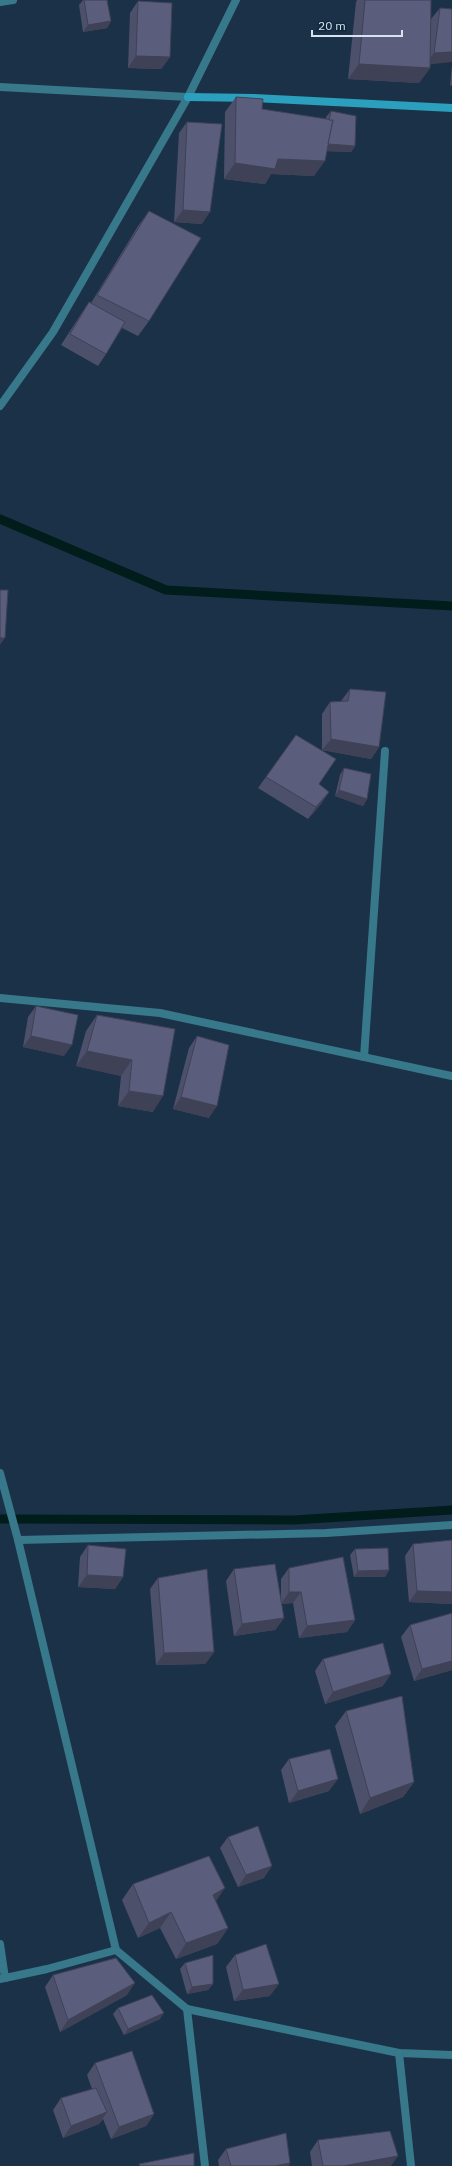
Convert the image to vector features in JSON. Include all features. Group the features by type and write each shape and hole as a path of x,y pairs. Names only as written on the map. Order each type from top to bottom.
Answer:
{"street":[{"path":"0,2 14,0"},
{"path":"0,406 53,332 188,97 236,0"},
{"path":"0,87 188,97 254,98 452,108"},
{"path":"364,1057 385,751"},
{"path":"0,998 160,1013 452,1076"},
{"path":"0,1472 18,1540 116,1950 187,2009 399,2054 452,2055"},
{"path":"18,1540 326,1533 452,1525"},
{"path":"0,1944 2,1979 47,1969 116,1950"},
{"path":"187,2009 205,2166"},
{"path":"399,2054 411,2166"}],"building":[{"path":"84,0 107,0 111,21 88,25"},
{"path":"365,0 431,0 430,68 359,64"},
{"path":"138,1 172,3 170,57 136,56"},
{"path":"440,8 452,9 452,52 434,53"},
{"path":"236,97 263,99 262,109 333,120 325,161 278,159 275,169 235,163"},
{"path":"331,111 356,116 355,146 328,144 333,120 329,120"},
{"path":"187,122 222,124 210,212 183,210"},
{"path":"149,211 201,238 149,321 97,295"},
{"path":"89,302 125,322 106,354 70,334"},
{"path":"0,590 8,590 5,638 0,638"},
{"path":"350,689 386,692 379,747 331,739 330,702 348,701"},
{"path":"296,735 336,759 319,784 329,792 316,807 266,777"},
{"path":"344,768 371,774 367,799 339,790"},
{"path":"36,1006 78,1015 72,1045 31,1036"},
{"path":"97,1015 175,1029 163,1096 129,1091 132,1060 87,1051"},
{"path":"197,1036 229,1045 217,1106 181,1097"},
{"path":"452,1540 452,1592 417,1591 413,1544"},
{"path":"88,1545 126,1549 123,1577 87,1575"},
{"path":"388,1548 389,1570 358,1571 355,1549"},
{"path":"343,1557 355,1620 307,1626 301,1592 289,1592 289,1568"},
{"path":"275,1564 284,1618 242,1624 234,1569"},
{"path":"207,1569 214,1652 164,1653 158,1578"},
{"path":"452,1613 452,1661 422,1669 410,1625"},
{"path":"383,1643 391,1674 333,1692 323,1659"},
{"path":"402,1696 414,1782 370,1798 346,1711"},
{"path":"330,1749 338,1779 298,1791 289,1759"},
{"path":"258,1826 272,1866 246,1875 228,1837"},
{"path":"209,1856 225,1888 213,1895 228,1928 186,1943 171,1912 149,1923 133,1884"},
{"path":"266,1944 279,1984 243,1990 235,1955"},
{"path":"213,1955 213,1984 192,1987 185,1963"},
{"path":"116,1958 135,1983 68,2020 53,1975"},
{"path":"152,1995 164,2013 128,2029 118,2008"},
{"path":"132,2051 154,2114 119,2127 95,2063"},
{"path":"96,2088 107,2112 71,2126 61,2098"},
{"path":"390,2131 398,2156 343,2166 323,2166 318,2140"},
{"path":"286,2133 290,2163 275,2166 231,2166 226,2149"},
{"path":"194,2153 194,2166 140,2166 139,2164"}],"waterway":[{"path":"0,519 166,590 452,606"},
{"path":"0,1519 294,1520 452,1510"}]}
